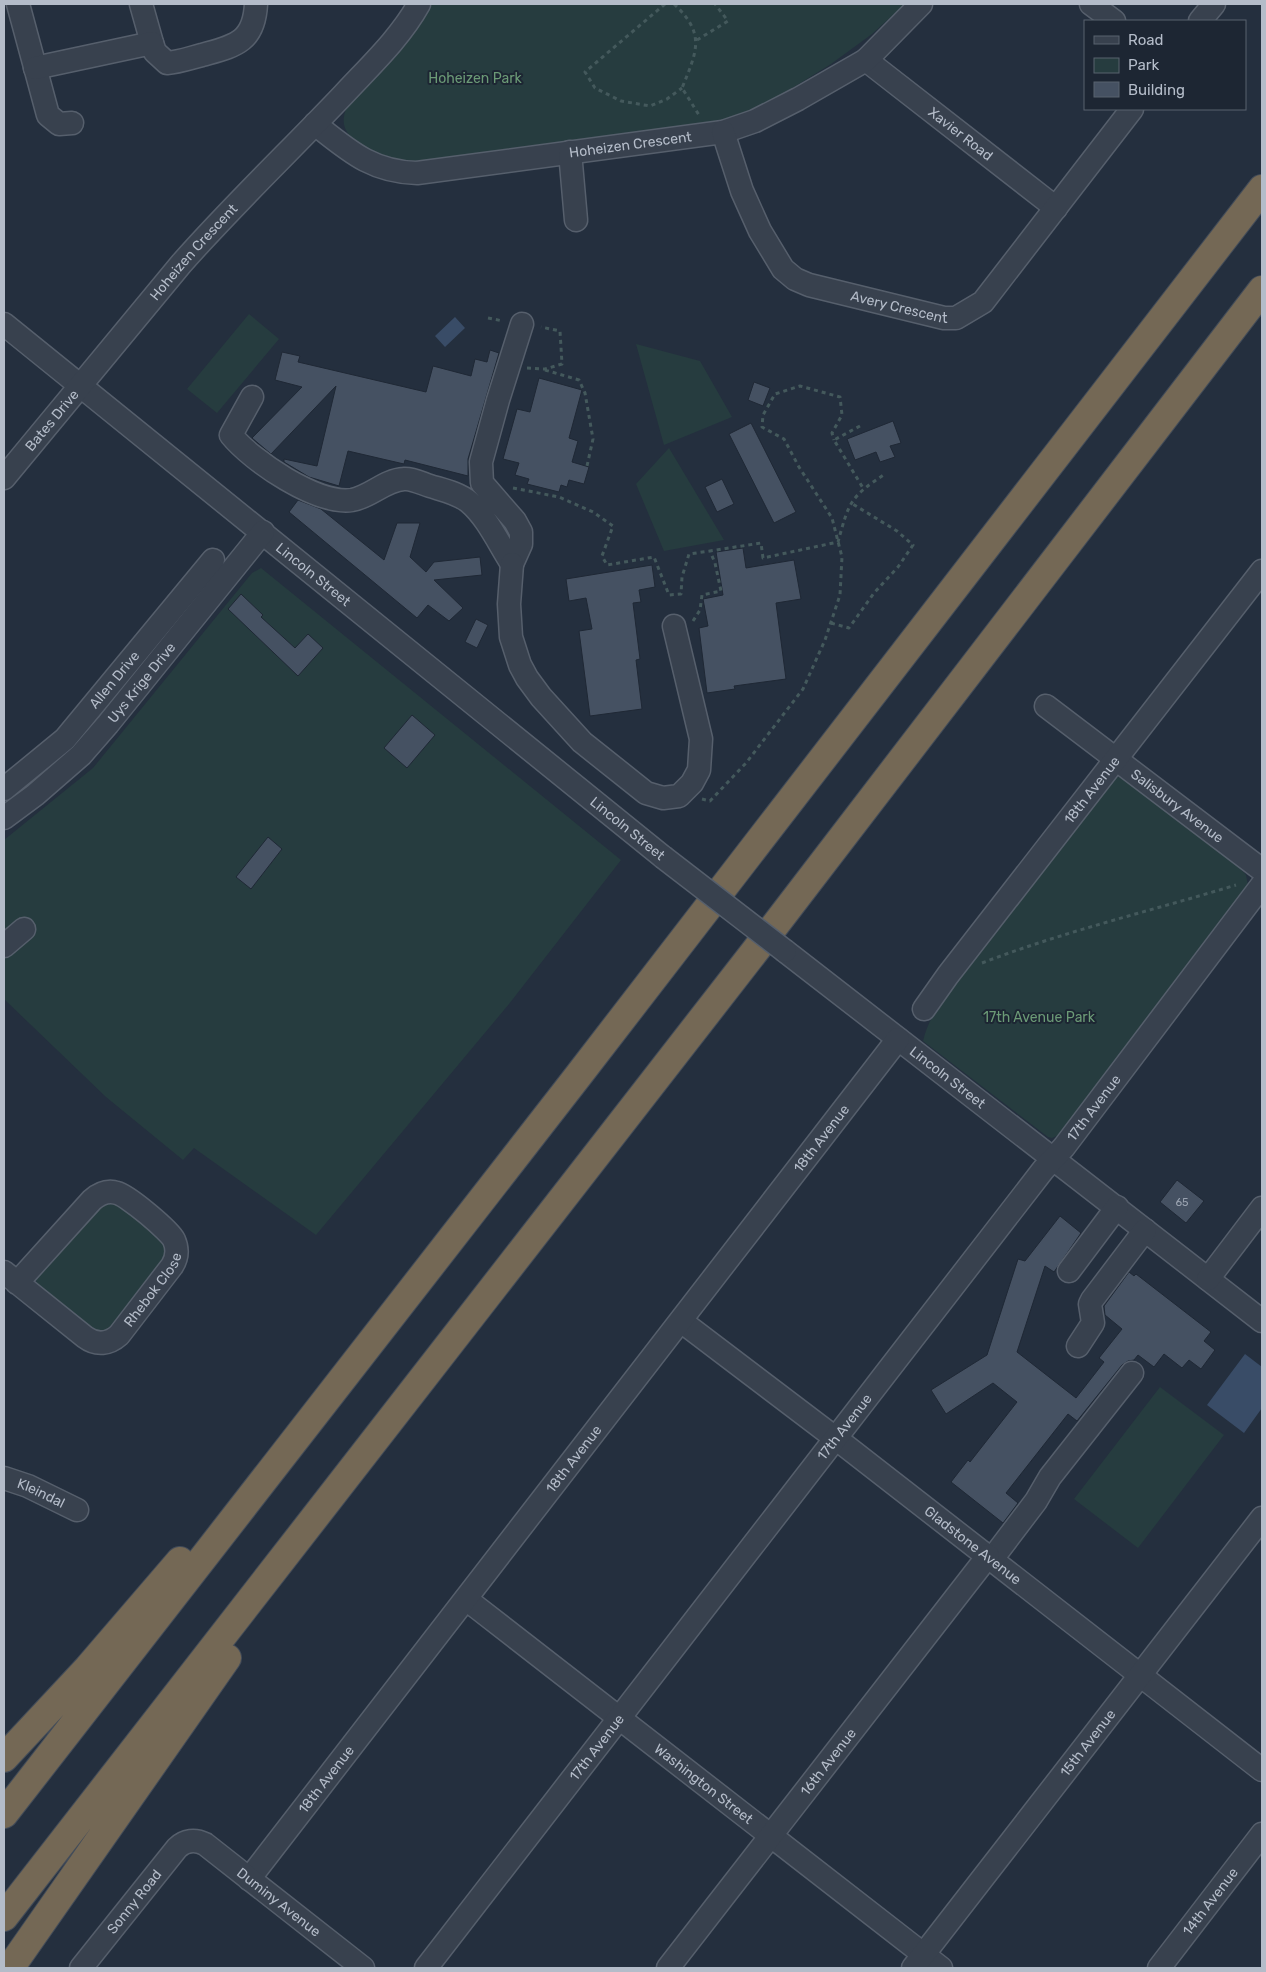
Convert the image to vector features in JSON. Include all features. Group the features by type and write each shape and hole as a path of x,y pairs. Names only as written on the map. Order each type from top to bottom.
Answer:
{"highway":[{"path":"4,1814 1262,189"},
{"path":"4,1917 346,1474 776,924 1262,290"},
{"path":"10,1968 258,1612 330,1506 346,1474"},
{"path":"4,1758 88,1668 178,1562 241,1510"}],"street":[{"path":"18,4 48,115 59,124 72,123"},
{"path":"142,4 155,52 167,63 232,46 243,40 255,19 256,4"},
{"name":"Hoheizen Crescent","path":"80,386 209,232 396,38 420,4"},
{"name":"Hoheizen Crescent","path":"315,124 362,160 376,166 404,173 417,173 723,132 798,99 866,60 922,4"},
{"path":"1091,4 1113,20"},
{"path":"1201,20 1214,4"},
{"path":"35,68 152,43"},
{"name":"Xavier Road","path":"866,60 1056,208"},
{"name":"Avery Crescent","path":"723,132 742,191 760,231 783,269 795,279 809,285 944,318 956,318 983,302 1131,110"},
{"path":"570,152 576,220"},
{"name":"Lincoln Street","path":"4,324 663,857 1262,1321"},
{"path":"529,325 498,400 481,462 482,483 515,521 521,532 521,544 512,564 509,604 511,637 520,665 527,678 568,729 596,755 646,793 663,798 679,796 692,783 699,770 701,739 683,624"},
{"name":"Bates Drive","path":"4,478 80,386"},
{"path":"252,397 231,435 239,444 279,476 339,500 354,500 388,482 406,479 454,493 468,501 481,514 512,564"},
{"name":"Uys Krige Drive","path":"4,818 35,795 81,755 263,532"},
{"name":"Allen Drive","path":"4,789 65,739 213,560"},
{"name":"18th Avenue","path":"924,1009 1262,571"},
{"name":"Salisbury Avenue","path":"1046,706 1116,759 1256,879"},
{"name":"17th Avenue","path":"426,1968 620,1720 1043,1170 1054,1159 1256,879"},
{"path":"4,946 24,930"},
{"name":"18th Avenue","path":"249,1879 681,1322 898,1038"},
{"name":"Rhebok Close","path":"104,1192 117,1192 127,1198 168,1232 175,1242 177,1255 172,1266 119,1335 108,1342 90,1341 11,1277 92,1200 104,1192"},
{"path":"1069,1271 1117,1207"},
{"path":"1208,1279 1262,1208"},
{"path":"1078,1346 1093,1323 1090,1304 1092,1300 1145,1230"},
{"name":"Gladstone Avenue","path":"681,1322 836,1438 1262,1770"},
{"name":"16th Avenue","path":"668,1968 1036,1500 1050,1477 1132,1373"},
{"name":"Kleindal","path":"4,1478 28,1486 77,1510"},
{"name":"15th Avenue","path":"926,1964 1140,1674 1262,1518"},
{"name":"Washington Street","path":"466,1599 770,1837 926,1964"},
{"name":"14th Avenue","path":"1159,1968 1262,1834"},
{"name":"Duminy Avenue","path":"192,1840 205,1844 363,1968"},
{"name":"Sonny Road","path":"80,1968 177,1848 181,1844 192,1840"}],"path":[{"path":"665,4 585,72 595,88 621,101 650,106 667,99 682,88 693,61 697,40 686,15 674,4"},
{"path":"697,40 728,21 715,4"},
{"path":"682,88 702,121"},
{"path":"529,325 560,331 562,364 545,369"},
{"path":"524,367 545,369 579,380 585,393 593,439 587,466"},
{"path":"679,796 710,801 746,763 803,689 831,623 840,595 842,557 832,518 808,482 784,439 762,427 763,415 775,394 800,386 840,397 842,415 832,433 834,440 863,488"},
{"path":"834,440 860,426"},
{"path":"838,542 851,503 863,488 885,474"},
{"path":"482,483 559,497 593,512 613,526 602,556 607,565 654,557 669,595 681,594 682,577 689,554 761,543 763,558 838,542"},
{"path":"831,623 849,628 874,593 898,567 913,545 897,530 851,503"},
{"path":"683,624 700,610 702,595 721,591 710,550"},
{"path":"982,964 1017,950 1103,922 1168,906 1256,879"}],"green space":[{"name":"Hoheizen Park","path":"432,4 905,4 872,34 831,64 765,105 737,118 695,127 526,146 428,161 396,160 378,156 356,142 347,133 344,114 347,107 404,46 424,19"},
{"path":"249,314 279,339 217,413 187,389"},
{"path":"636,344 700,361 732,417 664,445"},
{"path":"669,448 724,540 664,551 636,484"},
{"path":"261,568 621,860 509,1004 316,1235 194,1148 183,1160 106,1097 4,999 4,840 93,768 252,573"},
{"name":"17th Avenue Park","path":"1114,778 1127,779 1239,867 1246,875 1248,886 1059,1135 1052,1138 1048,1137 923,1041 935,1012 953,983"},
{"path":"116,1200 163,1238 170,1250 112,1332 99,1336 37,1287 36,1278 97,1205"},
{"path":"1160,1387 1224,1435 1138,1548 1074,1499"}],"water":[{"path":"455,317 465,328 445,347 435,336"},
{"path":"1245,1354 1262,1367 1262,1408 1244,1433 1207,1405"}],"building":[{"path":"490,350 499,353 468,459 468,476 405,460 404,464 348,451 339,486 309,477 284,462 284,459 317,466 336,386 271,454 252,438 302,387 275,380 282,352 300,356 298,362 426,392 433,366 471,376 475,359 487,362"},
{"path":"539,378 582,390 569,438 578,441 572,462 589,467 584,484 569,480 567,487 561,485 559,492 527,484 529,479 515,475 519,463 503,459 517,409 530,412"},
{"path":"754,382 770,388 763,406 748,400"},
{"path":"893,421 901,443 890,446 895,457 880,462 876,452 855,460 847,439"},
{"path":"751,423 796,512 774,523 729,434"},
{"path":"722,479 734,504 717,512 705,487"},
{"path":"298,500 321,509 384,560 397,523 420,523 410,557 426,572 434,562 480,557 482,575 434,580 463,608 449,621 428,605 417,618 289,512"},
{"path":"743,548 746,568 794,560 801,599 776,603 786,679 734,686 735,689 707,693 699,628 708,626 703,599 723,595 716,552"},
{"path":"652,565 655,587 639,590 641,602 633,603 640,659 636,660 642,709 590,716 579,631 592,629 586,598 569,601 566,579"},
{"path":"241,594 263,615 261,617 295,648 308,634 323,648 298,676 228,609"},
{"path":"476,619 488,625 477,648 465,642"},
{"path":"412,715 435,735 407,768 384,748"},
{"path":"268,837 282,849 251,889 236,877"},
{"path":"1177,1180 1204,1201 1186,1223 1160,1202"},
{"path":"1060,1216 1081,1233 1054,1272 1045,1266 1017,1352 1076,1398 1104,1362 1099,1358 1122,1329 1105,1315 1104,1306 1129,1272 1134,1276 1136,1274 1211,1332 1204,1341 1215,1350 1201,1369 1189,1360 1182,1368 1164,1354 1154,1367 1138,1355 1134,1360 1122,1365 1077,1421 1068,1414 1006,1493 1018,1503 1003,1523 951,1482 968,1460 970,1462 1017,1402 993,1383 946,1414 931,1390 987,1355 1018,1259 1025,1261"}]}
